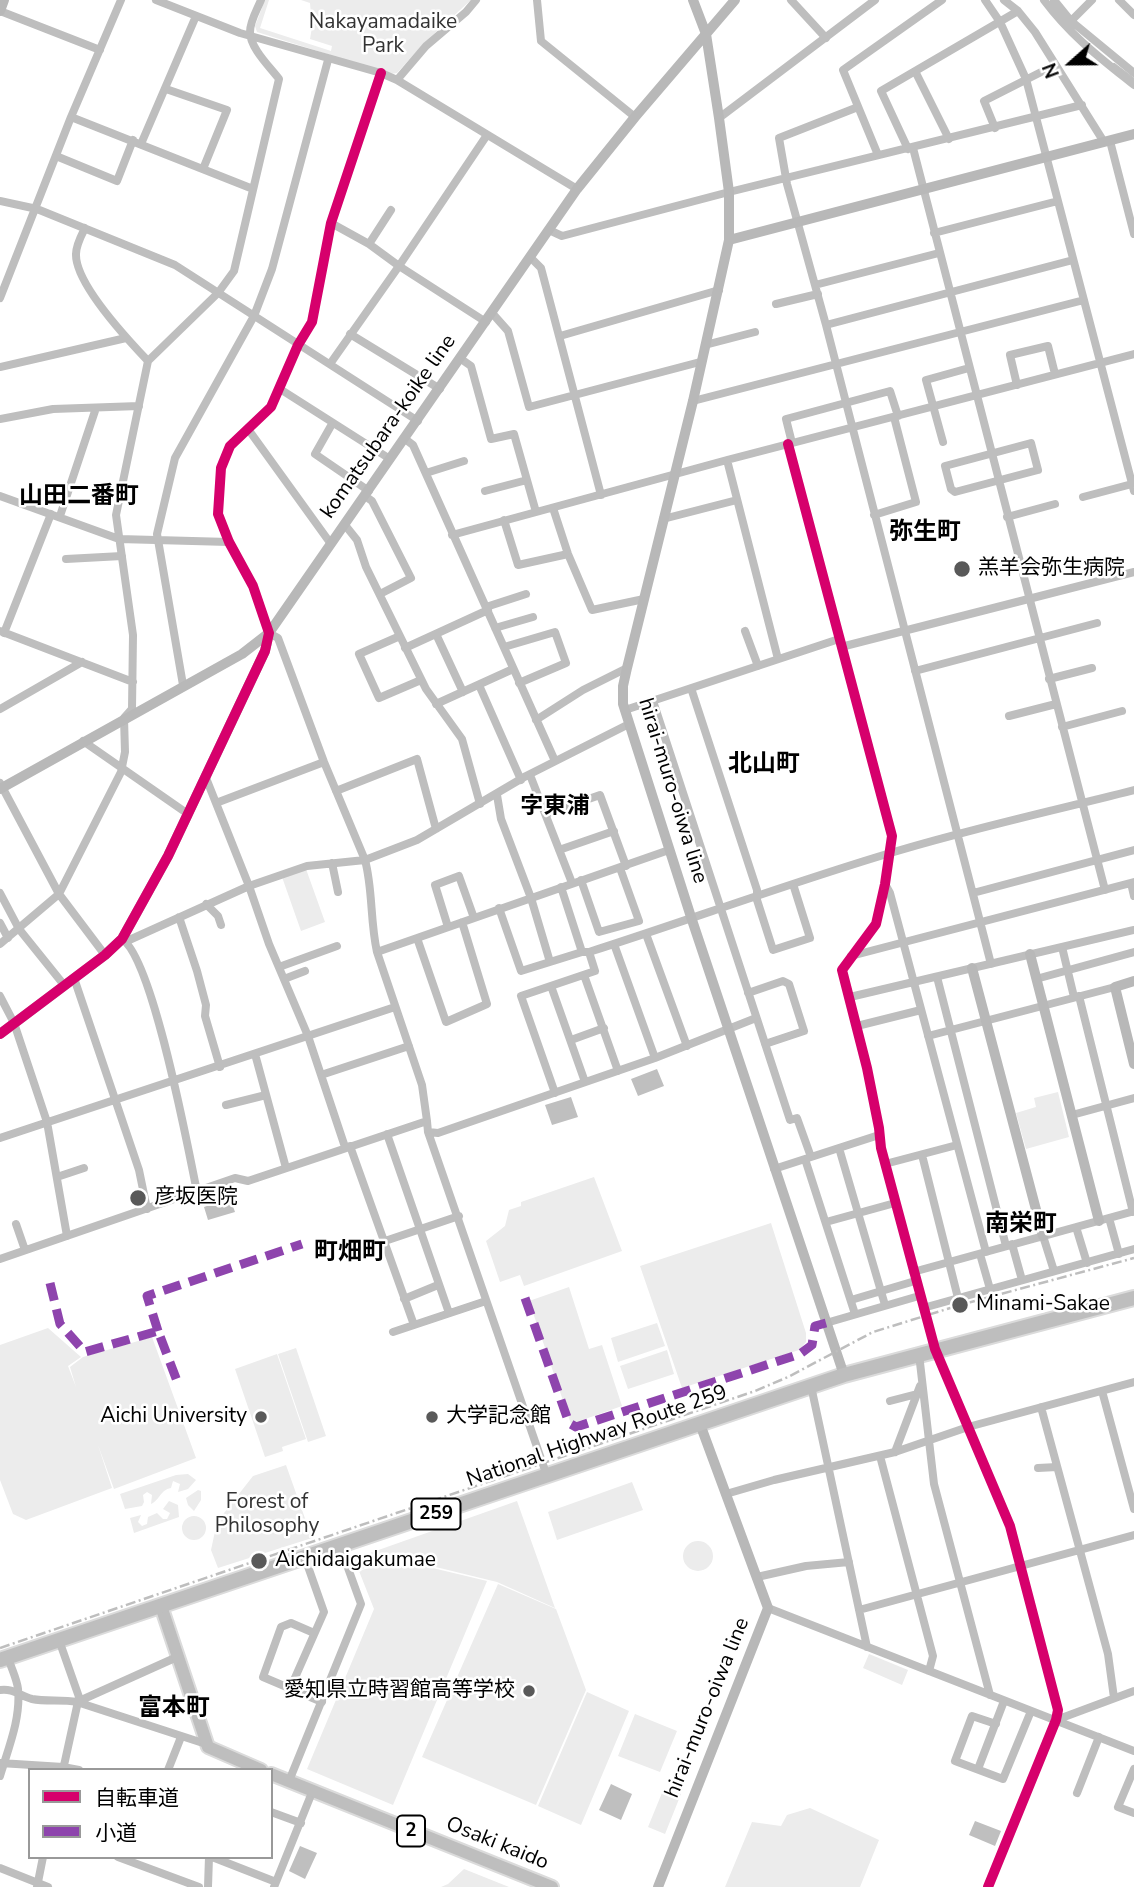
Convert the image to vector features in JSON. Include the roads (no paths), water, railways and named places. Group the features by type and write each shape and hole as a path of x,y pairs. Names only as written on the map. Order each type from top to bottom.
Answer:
{"highway":[{"name":"National Highway Route 259","path":"4,1659 844,1375 1134,1298"}],"main road":[{"path":"0,11 4,0"},
{"name":"hirai-muro-oiwa line","path":"693,0 706,34 719,118 729,192 729,240 693,401 627,668 623,696 669,850 844,1375"},
{"name":"komatsubara-koike line","path":"1,787 242,654 269,633 577,190 735,0"},
{"path":"729,240 1134,134"},
{"path":"0,1034 125,940 265,652 269,633"},
{"path":"1030,954 1072,1115 1104,1219"},
{"path":"972,968 1043,1236"},
{"path":"1134,981 1115,987 1134,1064"},
{"name":"hirai-muro-oiwa line","path":"658,1887 768,1608 700,1424"},
{"path":"161,1606 206,1744 212,1750 244,1766"},
{"name":"Osaki kaido","path":"273,1775 552,1887"}],"street":[{"path":"0,298 120,0"},
{"path":"156,0 240,33 381,73 397,80 577,190"},
{"path":"0,944 59,894 122,768 125,752 124,718 132,709 133,635 116,515 148,361 218,293 234,271 279,79 250,35 261,0"},
{"path":"397,80 426,46 476,0"},
{"path":"537,0 541,41 635,117"},
{"path":"791,0 826,38"},
{"path":"719,118 875,0"},
{"path":"878,155 843,70 942,0"},
{"path":"985,0 1000,22 1026,79 1133,487 1083,497"},
{"path":"1004,0 1018,11 1035,32 1107,142 1134,234"},
{"path":"1044,0 1068,24 1134,73"},
{"path":"1054,0 1083,45 1134,85"},
{"path":"1068,24 1092,0"},
{"path":"1119,0 1134,15"},
{"path":"0,11 100,50"},
{"path":"1018,11 881,90 911,148 1105,890"},
{"path":"56,156 117,181 166,89 196,16"},
{"path":"183,685 157,534 175,458 254,316 272,269 328,60"},
{"path":"995,128 984,101 1055,65"},
{"path":"915,71 949,139"},
{"path":"381,73 331,223 312,322 298,345 271,407 230,446 221,468 218,514 229,542 253,586 269,633 278,638 324,762 365,860 369,876 372,930 377,952 422,1085 428,1132 547,1476"},
{"path":"166,89 227,110 203,169"},
{"path":"549,230 562,236 1082,105"},
{"path":"858,107 779,138 798,222 990,964"},
{"path":"71,117 253,189"},
{"path":"330,364 486,135"},
{"path":"0,201 37,209 176,265 418,421"},
{"path":"934,233 1058,201"},
{"path":"369,244 391,210"},
{"path":"331,223 508,331 529,407 700,362"},
{"path":"85,228 77,248 79,269 126,338 148,361"},
{"path":"776,304 816,289 939,253"},
{"path":"531,258 541,268 601,495"},
{"path":"826,325 1073,260"},
{"path":"560,336 719,290"},
{"path":"693,401 1084,300"},
{"path":"705,345 755,332"},
{"path":"351,334 440,389"},
{"path":"0,367 126,338"},
{"path":"1017,385 1010,355 1048,346 1055,374"},
{"path":"452,535 1134,354"},
{"path":"461,359 471,366 491,439 514,434 536,512"},
{"path":"943,442 926,380 969,368"},
{"path":"280,389 390,459"},
{"path":"874,515 916,502 890,391 786,419 840,643 892,836 876,924 842,970 857,1026 885,1164 919,1296 935,1349 1010,1526 1058,1710 988,1887"},
{"path":"0,419 53,409 139,406"},
{"path":"96,408 56,515 2,632 133,682"},
{"path":"332,424 315,454 367,493 411,578 380,594"},
{"path":"248,429 331,544"},
{"path":"405,439 413,445 426,472 555,761"},
{"path":"1031,443 1038,470 998,481 954,492 945,466 1031,443"},
{"path":"727,460 778,659"},
{"path":"426,472 464,461"},
{"path":"485,491 527,480"},
{"path":"0,496 119,539 229,542"},
{"path":"663,519 737,500"},
{"path":"1007,517 1055,504"},
{"path":"553,508 568,554 592,610 644,599"},
{"path":"504,520 518,565 568,554"},
{"path":"345,525 357,540 366,567 421,680 462,739 480,804"},
{"path":"66,559 122,556"},
{"path":"625,710 778,659 840,643 905,632 1134,572"},
{"path":"405,648 487,608 526,594"},
{"path":"495,628 533,617"},
{"path":"915,671 1097,623"},
{"path":"746,631 758,666"},
{"path":"503,647 555,632 566,663 519,683"},
{"path":"436,634 463,692"},
{"path":"400,636 359,654 379,698 421,680"},
{"path":"0,709 82,662"},
{"path":"536,720 583,690 627,668"},
{"path":"1049,679 1091,668"},
{"path":"436,704 513,669"},
{"path":"479,685 521,780"},
{"path":"691,688 773,950 810,938 793,884"},
{"path":"653,701 790,1119 797,1118 855,1314"},
{"path":"1009,716 1056,704"},
{"path":"1062,727 1122,711"},
{"path":"197,1192 174,1081 141,966 125,940 249,886 307,866 365,860 417,840 555,761 629,723"},
{"path":"83,741 188,814"},
{"path":"336,791 417,759 436,829"},
{"path":"216,803 324,762"},
{"path":"530,775 559,850 599,932 639,920 614,831 600,795 546,814"},
{"path":"205,778 308,1037 414,1325"},
{"path":"1,787 59,894 104,955"},
{"path":"499,908 522,971 646,934 890,853 1134,790"},
{"path":"497,795 501,819 531,898 550,962"},
{"path":"559,850 614,831"},
{"path":"377,952 669,850"},
{"path":"973,893 1134,850"},
{"path":"331,863 338,892"},
{"path":"448,927 435,885 459,876 474,918"},
{"path":"851,956 1133,883 1134,896"},
{"path":"885,884 890,893 957,1145 990,1289"},
{"path":"555,1093 521,996 596,971 585,952 561,887"},
{"path":"0,893 19,929 64,985"},
{"path":"206,904 218,916 221,925"},
{"path":"179,917 197,971 206,1005 205,1016 219,1067"},
{"path":"417,938 446,1022 487,1004 462,922"},
{"path":"0,923 8,938"},
{"path":"850,997 1134,930"},
{"path":"646,934 687,1046"},
{"path":"614,944 655,1058"},
{"path":"279,967 337,946"},
{"path":"851,1300 881,1291 948,1262 1134,1211 1062,947"},
{"path":"1036,979 1134,952"},
{"path":"284,979 305,971"},
{"path":"584,975 618,1071"},
{"path":"936,977 1009,1245 1022,1280"},
{"path":"74,978 139,1170 147,1209"},
{"path":"748,993 783,981 789,984 804,1031 765,1044"},
{"path":"551,986 584,1082"},
{"path":"928,1036 1115,987"},
{"path":"0,996 15,1023 47,1122 67,1236"},
{"path":"0,1138 395,1007"},
{"path":"857,1026 921,1010"},
{"path":"428,1132 438,1133 555,1093 655,1058 756,1018"},
{"path":"571,1040 604,1028"},
{"path":"321,1075 409,1045"},
{"path":"255,1055 286,1168"},
{"path":"226,1105 266,1095"},
{"path":"1072,1115 1134,1098"},
{"path":"0,1259 235,1178 248,1181 427,1121"},
{"path":"387,1134 449,1313"},
{"path":"774,1168 879,1135"},
{"path":"885,1164 957,1145"},
{"path":"839,1148 885,1305"},
{"path":"922,1155 958,1298"},
{"path":"57,1177 84,1168"},
{"path":"826,1222 895,1203"},
{"path":"385,1241 459,1216"},
{"path":"1104,1219 1119,1254"},
{"path":"16,1224 25,1250"},
{"path":"1076,1227 1087,1262"},
{"path":"1043,1236 1054,1271"},
{"path":"923,1308 1134,1249"},
{"path":"404,1298 439,1285"},
{"path":"826,1323 919,1296"},
{"path":"393,1332 485,1301"},
{"path":"919,1354 934,1484 990,1695"},
{"path":"895,1452 922,1382"},
{"path":"726,1494 895,1452 968,1427 1134,1382"},
{"path":"811,1386 867,1647"},
{"path":"1102,1391 1134,1509"},
{"path":"890,1401 917,1394"},
{"path":"1041,1407 1108,1654 1114,1698"},
{"path":"880,1456 933,1656 929,1671"},
{"path":"1038,1468 1057,1466"},
{"path":"859,1610 1134,1535"},
{"path":"289,1781 361,1604 340,1546"},
{"path":"290,1689 324,1612 305,1558"},
{"path":"757,1577 806,1566 849,1562"},
{"path":"768,1608 1134,1751"},
{"path":"314,1633 291,1623 281,1627 263,1677 322,1702"},
{"path":"2,1763 63,1768 79,1698 59,1640"},
{"path":"77,1702 177,1657"},
{"path":"0,1776 16,1723 18,1692 4,1659"},
{"path":"0,1690 18,1692 32,1699 65,1699 77,1702 177,1732 181,1737 206,1744"},
{"path":"1056,1720 1134,1691"},
{"path":"978,1769 1004,1701"},
{"path":"996,1724 972,1716 955,1760 1003,1779 1031,1711"},
{"path":"169,1768 181,1737"},
{"path":"1077,1793 1099,1737"},
{"path":"1134,1769 1118,1807 1134,1813"},
{"path":"216,1859 275,1884 313,1790"},
{"path":"273,1813 301,1823"},
{"path":"37,1885 43,1859"},
{"path":"123,1859 199,1887"},
{"path":"208,1887 211,1859"},
{"path":"0,1868 37,1885 48,1887"}],"waterway":[{"path":"1114,64 1134,79"}],"railway":[{"path":"0,1648 755,1391 788,1377 873,1332 960,1305 1134,1258"}],"place":[{"name":"羔羊会弥生病院","path":"962,569"},
{"name":"彦坂医院","path":"138,1198"},
{"name":"Minami-Sakae","path":"960,1305"},
{"name":"Aichi University","path":"261,1417"},
{"name":"大学記念館","path":"432,1417"},
{"name":"Aichidaigakumae","path":"259,1561"},
{"name":"愛知県立時習館高等学校","path":"529,1691"}],"district":[{"name":"山田二番町","path":"79,497"},
{"name":"弥生町","path":"925,533"},
{"name":"北山町","path":"764,765"},
{"name":"字東浦","path":"555,807"},
{"name":"南栄町","path":"1021,1225"},
{"name":"町畑町","path":"350,1253"},
{"name":"富本町","path":"174,1709"}],"park label":[{"name":"Nakayamadaike Park","path":"383,35"},
{"name":"Forest of Philosophy","path":"267,1515"}]}
